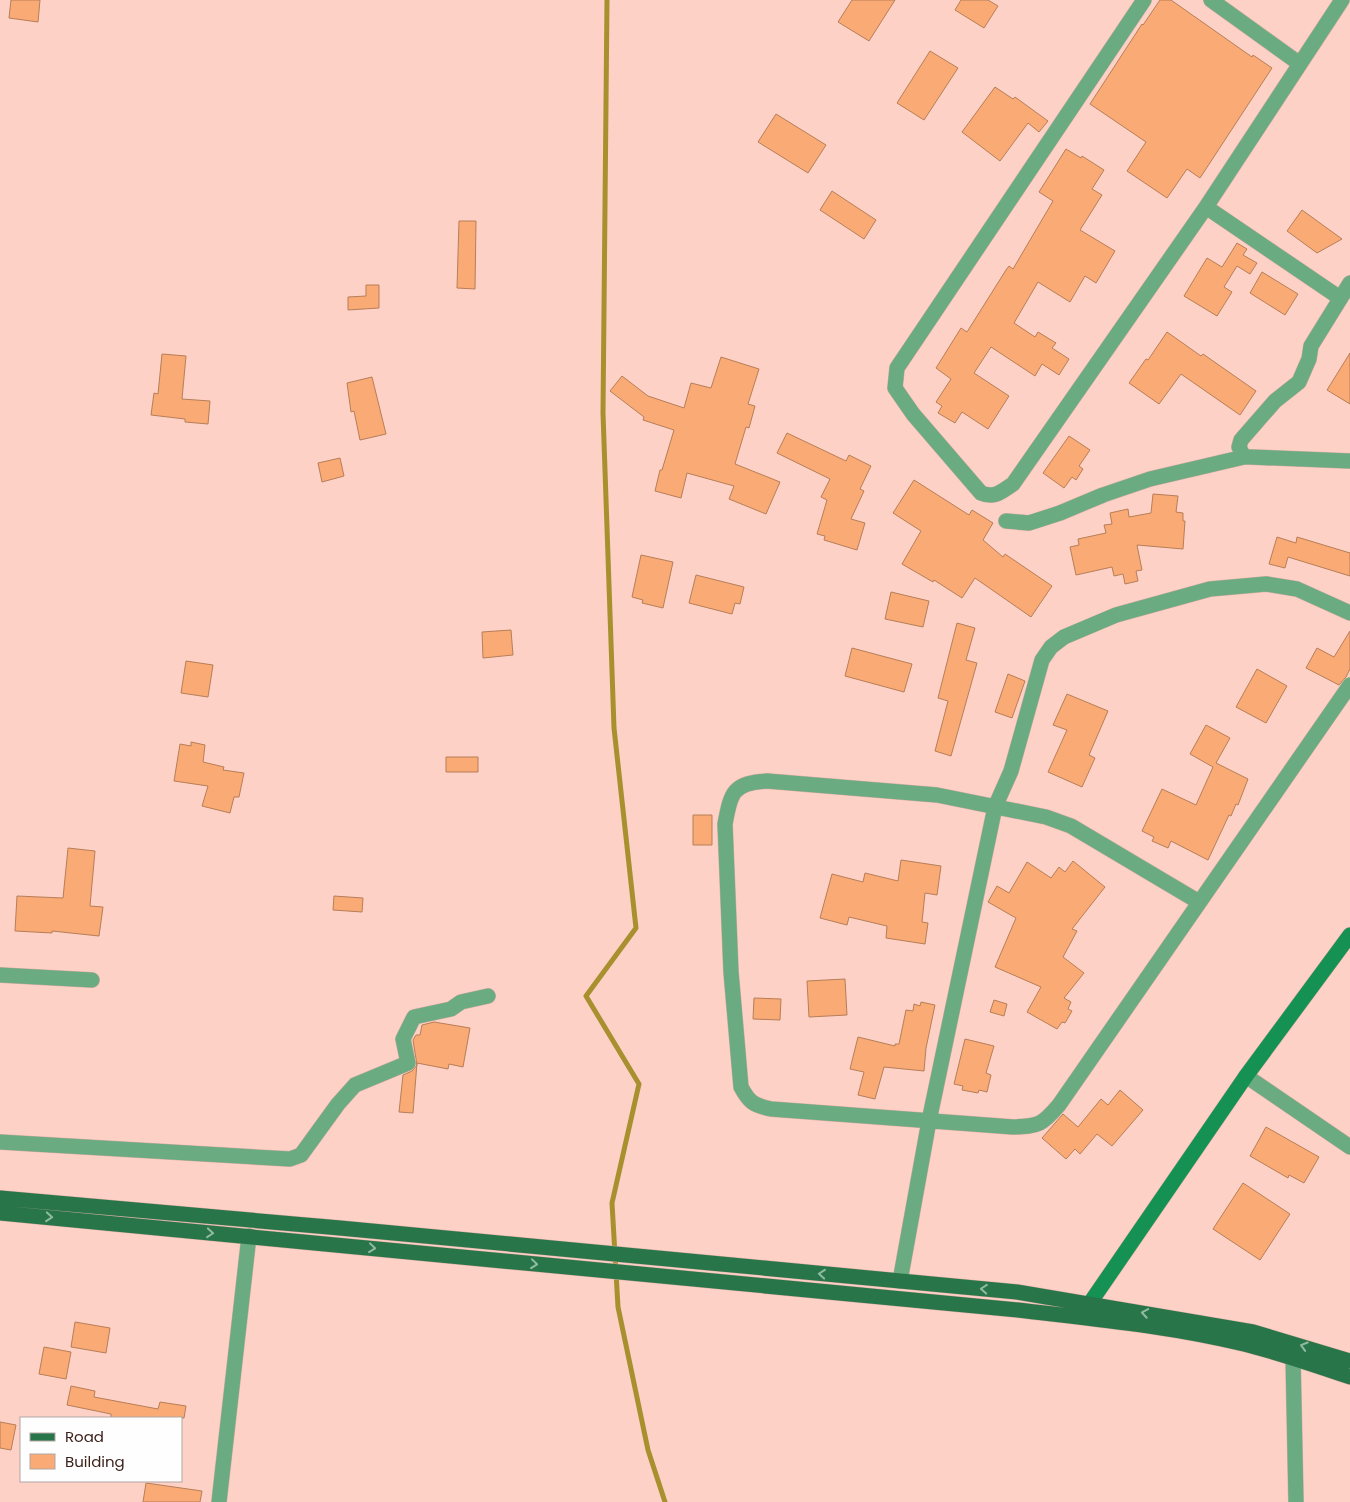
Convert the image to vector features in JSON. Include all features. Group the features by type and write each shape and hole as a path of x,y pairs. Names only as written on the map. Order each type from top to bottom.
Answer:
{"main road":[{"path":"0,1198 1017,1292 1253,1332 1350,1361"},
{"path":"0,1213 1018,1310 1134,1324 1243,1344 1293,1357 1350,1377"}],"street":[{"path":"1144,0 897,368 895,388 913,414 981,493 988,496 997,495 1013,484 1206,207 1342,0"},
{"path":"1211,0 1300,64"},
{"path":"1206,207 1340,298"},
{"path":"1244,456 1239,448 1241,440 1276,401 1300,382 1312,346 1350,284"},
{"path":"1006,521 1029,523 1150,479 1244,456 1350,461"},
{"path":"900,1281 929,1121 995,807 1011,771 1042,660 1051,647 1064,638 1116,615 1210,589 1266,584 1297,589 1350,613"},
{"path":"1199,902 1071,826 1046,817 937,795 767,781 749,782 735,790 729,802 725,824 731,972 741,1087 748,1100 759,1106 771,1109 1013,1127 1035,1126 1047,1119 1059,1105 1350,685"},
{"path":"1090,1303 1246,1076 1350,935"},
{"path":"0,975 92,980"},
{"path":"0,1142 290,1159 302,1155 338,1104 355,1085 408,1063 403,1039 414,1017 451,1009 462,1002 488,996"},
{"path":"1246,1076 1350,1147"},
{"path":"219,1502 249,1236"},
{"path":"1293,1357 1296,1502"}],"building":[{"path":"11,0 40,0 38,22 9,18"},
{"path":"852,0 895,0 869,41 838,22"},
{"path":"961,0 988,0 998,6 984,28 955,10"},
{"path":"1160,0 1171,0 1252,57 1253,55 1272,68 1200,178 1187,169 1167,198 1127,171 1146,142 1090,104 1142,24"},
{"path":"930,51 958,68 924,120 897,103"},
{"path":"995,87 1013,99 1015,97 1048,121 1039,132 1028,123 1000,161 962,132"},
{"path":"776,114 826,145 808,173 758,142"},
{"path":"1066,149 1081,158 1082,156 1104,170 1092,189 1102,195 1080,230 1115,251 1096,283 1085,276 1070,302 1038,282 1014,323 1035,337 1038,332 1056,343 1052,348 1069,359 1059,375 1042,364 1035,376 991,347 974,373 1009,396 988,429 962,412 955,423 938,413 942,406 936,402 951,379 936,368 961,328 967,332 1009,266 1013,269 1053,201 1039,192"},
{"path":"832,191 876,220 864,239 820,210"},
{"path":"1302,210 1342,239 1317,253 1287,231"},
{"path":"459,221 476,221 475,289 457,288"},
{"path":"1237,243 1247,249 1243,255 1257,263 1250,274 1237,266 1224,287 1232,292 1217,316 1184,296 1207,258 1222,267"},
{"path":"1262,272 1298,294 1285,315 1250,293"},
{"path":"366,285 379,285 379,308 348,310 348,297 366,296"},
{"path":"1167,332 1201,356 1203,354 1256,391 1240,415 1181,374 1159,404 1129,383"},
{"path":"1350,353 1350,404 1327,390"},
{"path":"162,354 186,356 182,399 210,401 208,424 185,422 185,419 151,415 154,393 158,394"},
{"path":"721,357 759,369 748,404 755,406 749,428 746,427 735,464 780,482 766,514 729,499 734,486 687,473 681,498 655,491 674,430 643,420 644,417 610,391 622,376 648,396 684,408 691,383 711,388"},
{"path":"372,377 386,434 360,440 354,411 351,412 347,383"},
{"path":"787,433 846,461 849,455 871,466 860,489 864,491 851,519 865,523 857,550 824,540 825,536 817,534 827,500 821,497 830,479 777,453"},
{"path":"1069,436 1090,450 1079,466 1083,469 1076,480 1072,477 1064,488 1043,473"},
{"path":"340,458 344,476 322,482 318,463"},
{"path":"914,480 969,515 972,510 993,523 983,540 1003,557 1005,554 1052,586 1031,617 975,578 962,598 934,580 933,582 902,564 921,531 893,513"},
{"path":"1153,494 1178,496 1176,512 1183,513 1183,521 1185,521 1183,549 1137,545 1142,570 1136,571 1138,581 1125,584 1123,574 1114,576 1112,567 1076,575 1070,547 1079,545 1078,539 1106,533 1104,525 1112,524 1110,513 1128,509 1129,517 1151,513"},
{"path":"1277,537 1296,543 1297,537 1350,553 1350,576 1288,557 1285,568 1269,564"},
{"path":"641,555 673,562 663,608 642,603 643,600 632,597"},
{"path":"696,575 744,587 740,604 735,603 732,614 689,603"},
{"path":"891,592 929,601 923,627 885,619"},
{"path":"957,623 975,628 966,660 977,663 951,756 935,751 948,701 938,698"},
{"path":"511,630 513,655 483,658 482,632"},
{"path":"1350,631 1350,669 1339,685 1306,668 1317,648 1334,657"},
{"path":"852,648 912,664 904,692 845,676"},
{"path":"186,661 213,665 208,697 181,693"},
{"path":"1257,669 1287,686 1266,723 1236,707"},
{"path":"1008,674 1025,681 1012,718 995,712"},
{"path":"1067,694 1108,711 1089,755 1095,758 1082,787 1048,772 1067,730 1053,725"},
{"path":"1206,725 1230,738 1216,763 1248,779 1238,805 1236,804 1231,816 1229,815 1208,860 1171,841 1168,848 1152,841 1154,837 1142,831 1162,789 1196,805 1213,767 1190,754"},
{"path":"191,742 205,745 203,762 224,767 223,770 244,773 239,797 234,797 230,813 202,806 208,786 174,781 180,744 191,746"},
{"path":"446,757 478,757 478,772 446,772"},
{"path":"693,815 712,815 712,845 693,845"},
{"path":"68,848 95,851 90,906 103,907 99,936 52,931 52,933 15,931 17,896 63,898"},
{"path":"901,860 941,866 937,895 925,893 922,922 928,923 925,944 886,938 887,926 849,917 847,925 820,918 832,874 863,882 865,873 898,881"},
{"path":"1073,861 1105,887 1072,929 1077,931 1063,957 1084,973 1064,998 1071,1002 1068,1009 1072,1011 1065,1023 1062,1022 1057,1029 1027,1012 1041,987 995,967 1016,918 988,902 997,886 1009,893 1027,862 1051,878 1059,867 1065,872"},
{"path":"334,896 363,898 362,912 333,910"},
{"path":"845,979 847,1015 809,1017 807,981"},
{"path":"754,998 781,999 780,1020 753,1019"},
{"path":"994,1000 1007,1004 1004,1016 990,1012"},
{"path":"921,1002 935,1005 926,1048 924,1071 884,1067 875,1099 858,1095 864,1072 850,1069 858,1037 895,1046 895,1044 899,1044 906,1010 913,1011 914,1004 920,1006"},
{"path":"434,1022 470,1028 463,1067 449,1064 448,1069 417,1064 413,1040 416,1035 420,1035 422,1025"},
{"path":"965,1039 994,1046 986,1073 991,1075 987,1092 979,1090 978,1093 962,1090 963,1086 954,1084"},
{"path":"417,1065 413,1113 399,1112 403,1075 412,1071"},
{"path":"1120,1090 1143,1110 1112,1146 1097,1134 1080,1154 1075,1149 1066,1159 1042,1138 1063,1114 1078,1127 1101,1099 1108,1105"},
{"path":"1266,1127 1319,1157 1304,1183 1289,1175 1288,1178 1250,1156"},
{"path":"1243,1183 1290,1214 1260,1260 1213,1229"},
{"path":"75,1322 110,1328 106,1353 71,1347"},
{"path":"44,1347 71,1352 66,1379 39,1374"},
{"path":"71,1386 95,1391 94,1397 158,1409 160,1402 186,1406 184,1418 182,1418 111,1417 111,1414 67,1405"},
{"path":"0,1422 16,1425 11,1450 0,1448"},
{"path":"146,1483 202,1491 200,1502 143,1502"}],"waterway":[{"path":"607,0 603,413 614,728 636,928 586,996 639,1084 612,1203 618,1307 648,1450 665,1502"}]}
